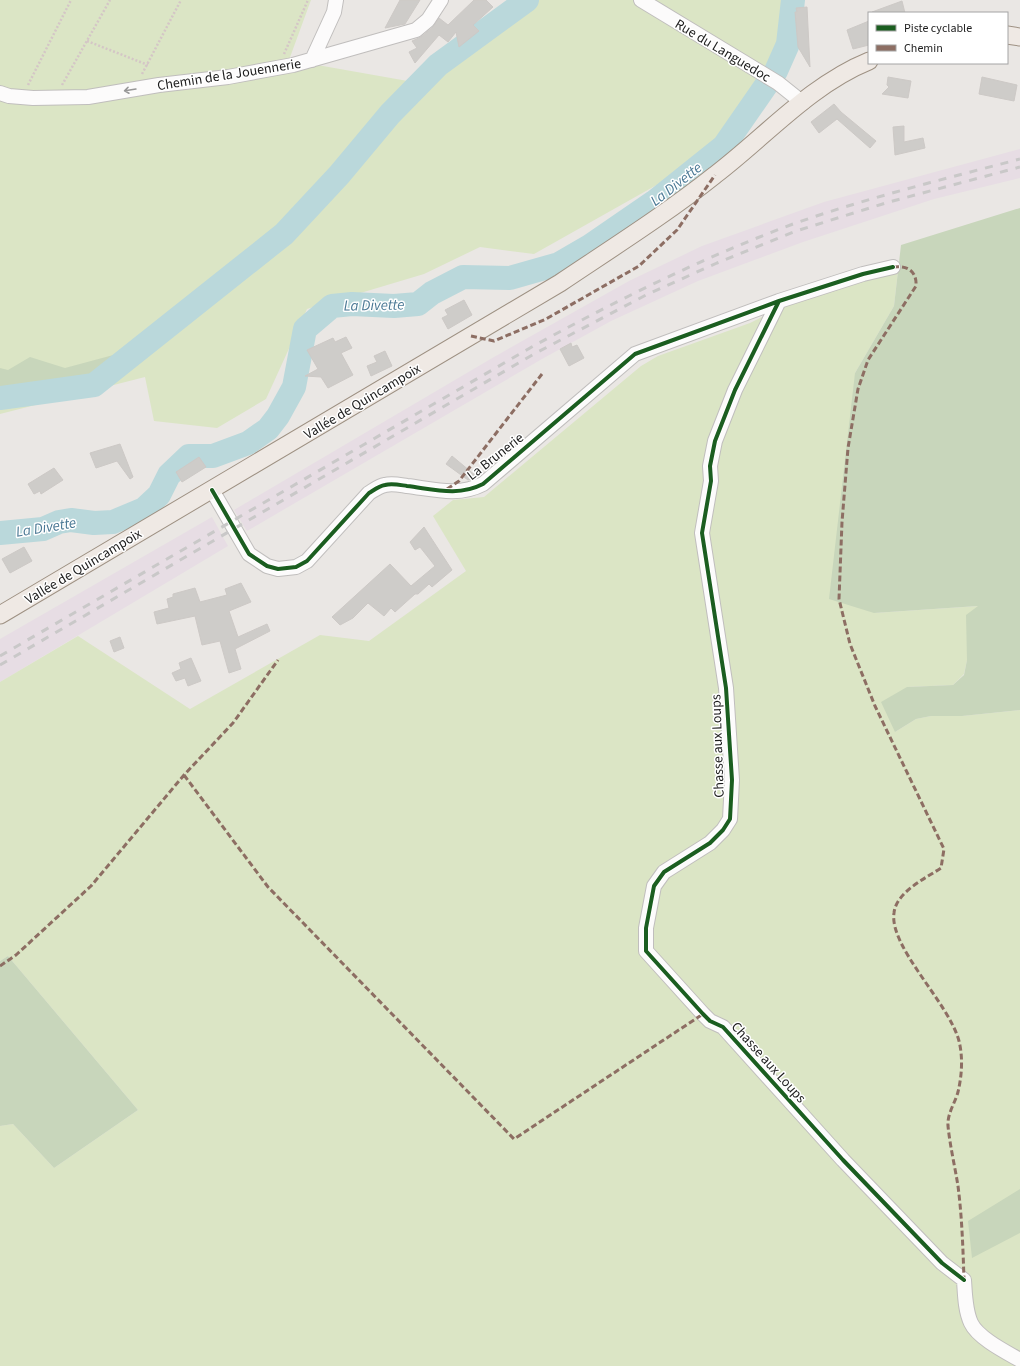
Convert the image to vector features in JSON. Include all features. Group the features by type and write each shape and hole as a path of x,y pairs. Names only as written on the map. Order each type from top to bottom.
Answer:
{"main road":[{"path":"1008,35 1020,37"},
{"name":"Vallée de Quincampoix","path":"0,615 560,282 638,230 715,175 825,86 868,62"}],"street":[{"path":"312,60 334,12 336,0"},
{"name":"Chemin de la Jouennerie","path":"0,93 9,96 33,98 88,97 288,61 312,60 416,30 428,20 441,0"},
{"name":"Rue du Languedoc","path":"641,0 778,82 803,103"},
{"name":"La Brunerie","path":"212,490 249,554 268,566 278,569 296,567 317,551 369,493 377,487 385,484 395,484 458,492 474,488 482,484 635,354 779,301 863,274 893,267"},
{"name":"Chasse aux Loups","path":"779,301 735,390 715,441 710,466 711,481 702,533 726,688 732,780 730,819 723,830 710,843 664,872 654,886 647,922 645,941 646,951 710,1021 723,1027 843,1160 942,1263 964,1280 967,1313 972,1325 983,1337 1020,1360"}],"path":[{"path":"27,85 71,0"},
{"path":"62,85 110,0"},
{"path":"148,75 141,76 181,0"},
{"path":"288,61 308,0"},
{"path":"87,41 148,65"},
{"path":"20,84 34,85"},
{"path":"54,85 68,85"}],"shaded area":[{"path":"1020,149 1020,178 934,199 803,242 698,281 611,321 542,359 247,531 234,510 494,357 629,281 702,246 824,202"},
{"path":"212,517 228,546 0,682 0,639"}],"green space":[{"path":"0,0 311,0 289,60 419,83 515,0 782,0 782,37 765,88 701,160 534,254 480,247 424,274 307,309 266,399 217,428 154,421 145,377 0,414"},
{"path":"1020,208 1020,710 962,716 931,716 916,719 895,732 881,702 907,687 953,685 964,675 967,660 966,615 978,606 874,613 829,599 855,373 894,306 901,245"},
{"path":"898,271 894,306 855,373 874,613 979,606 964,674 953,685 907,687 895,732 916,719 931,716 962,716 1020,710 1020,1366 0,1366 0,1126 13,1124 54,1168 138,1110 8,956 0,961 0,682 78,636 190,709 320,635 369,641 466,571 433,516 453,500 484,497 641,366 658,356 750,323 790,303"},
{"path":"143,347 94,385 0,400 0,368 8,370 30,357 65,368"},
{"path":"8,956 138,1110 54,1168 13,1124 0,1126 0,961"},
{"path":"1020,1189 1020,1233 972,1258 968,1221"}],"building":[{"path":"400,0 420,0 405,24 385,28"},
{"path":"474,0 486,0 493,7 473,25 479,31 459,47 456,32 448,42 439,35 415,63 409,52 417,48 412,41 421,37 433,27 439,18 448,25"},
{"path":"902,1 905,12 872,12"},
{"path":"807,7 810,67 798,47 795,12 797,12 796,8"},
{"path":"868,21 868,45 853,49 847,30"},
{"path":"888,77 911,81 908,98 882,94 889,87 887,85"},
{"path":"982,77 1017,85 1014,101 979,94"},
{"path":"834,104 841,112 876,141 870,148 837,119 819,133 811,122"},
{"path":"904,126 904,142 923,138 925,148 895,155 893,127"},
{"path":"464,300 472,315 448,329 442,318 448,315 445,310"},
{"path":"346,337 352,348 341,353 353,375 328,388 321,377 305,376 318,369 307,350 333,338 335,342"},
{"path":"571,343 572,347 577,345 584,358 569,366 560,349"},
{"path":"385,351 392,366 371,376 367,366 377,362 374,356"},
{"path":"120,444 133,477 130,479 117,461 96,468 90,453"},
{"path":"452,456 476,476 475,478 468,480 446,464"},
{"path":"199,457 206,467 182,482 176,472"},
{"path":"54,468 63,480 41,494 40,491 34,494 28,484"},
{"path":"424,527 452,570 432,587 429,584 418,594 415,594 395,612 391,608 384,616 368,603 353,618 340,625 332,617 390,564 411,586 435,566 420,547 415,550 410,542"},
{"path":"24,547 32,561 10,573 2,559"},
{"path":"241,583 251,602 229,611 238,637 267,624 270,631 235,649 241,669 229,673 220,641 202,645 195,616 157,624 154,612 169,608 167,599 173,597 173,594 195,588 200,602 227,595 225,589"},
{"path":"120,637 124,648 114,652 110,641"},
{"path":"191,658 201,681 188,686 185,678 176,681 172,673 181,669 179,663"}],"waterway":[{"name":"La Divette","path":"0,398 94,385 284,234 339,175 390,114 438,65 527,0"},
{"name":"La Divette","path":"0,533 43,529 59,522 71,520 94,523 113,522 144,509 159,495 169,475 189,456 213,456 248,443 268,429 278,416 294,387 305,329 332,306 352,304 394,306 418,304 432,293 463,277 510,278 559,264 590,246 654,202 724,146 776,71 788,44 793,0"}],"railway":[{"path":"0,656 530,348 659,281 725,251 793,224 877,197 1020,159"},
{"path":"0,665 534,354 646,295 717,263 796,231 889,202 1020,167"}],"marked path":[{"path":"471,336 494,341 546,319 639,266 677,230 715,175"},
{"path":"893,267 903,267 910,270 915,276 916,286 868,360 858,389 848,448 842,522 839,599 850,644 875,706 944,849 941,868 906,892 896,905 894,913 895,927 901,942 944,1010 959,1041 962,1066 958,1092 950,1113 948,1126 958,1186 964,1280"},
{"path":"447,489 459,481 542,374"},
{"path":"0,966 16,955 91,886 184,775 233,723 278,660"},
{"path":"184,775 268,887 514,1139 703,1014"}],"cycle path":[{"path":"212,490 249,554 267,566 278,569 296,567 307,561 369,493 381,486 393,484 455,491 474,488 483,484 635,354 779,301 863,274 893,267"},
{"path":"779,301 735,390 715,441 710,466 711,481 702,533 726,688 732,780 730,819 723,830 710,843 664,872 654,886 646,928 646,951 710,1021 723,1027 843,1160 942,1263 964,1280"}]}
